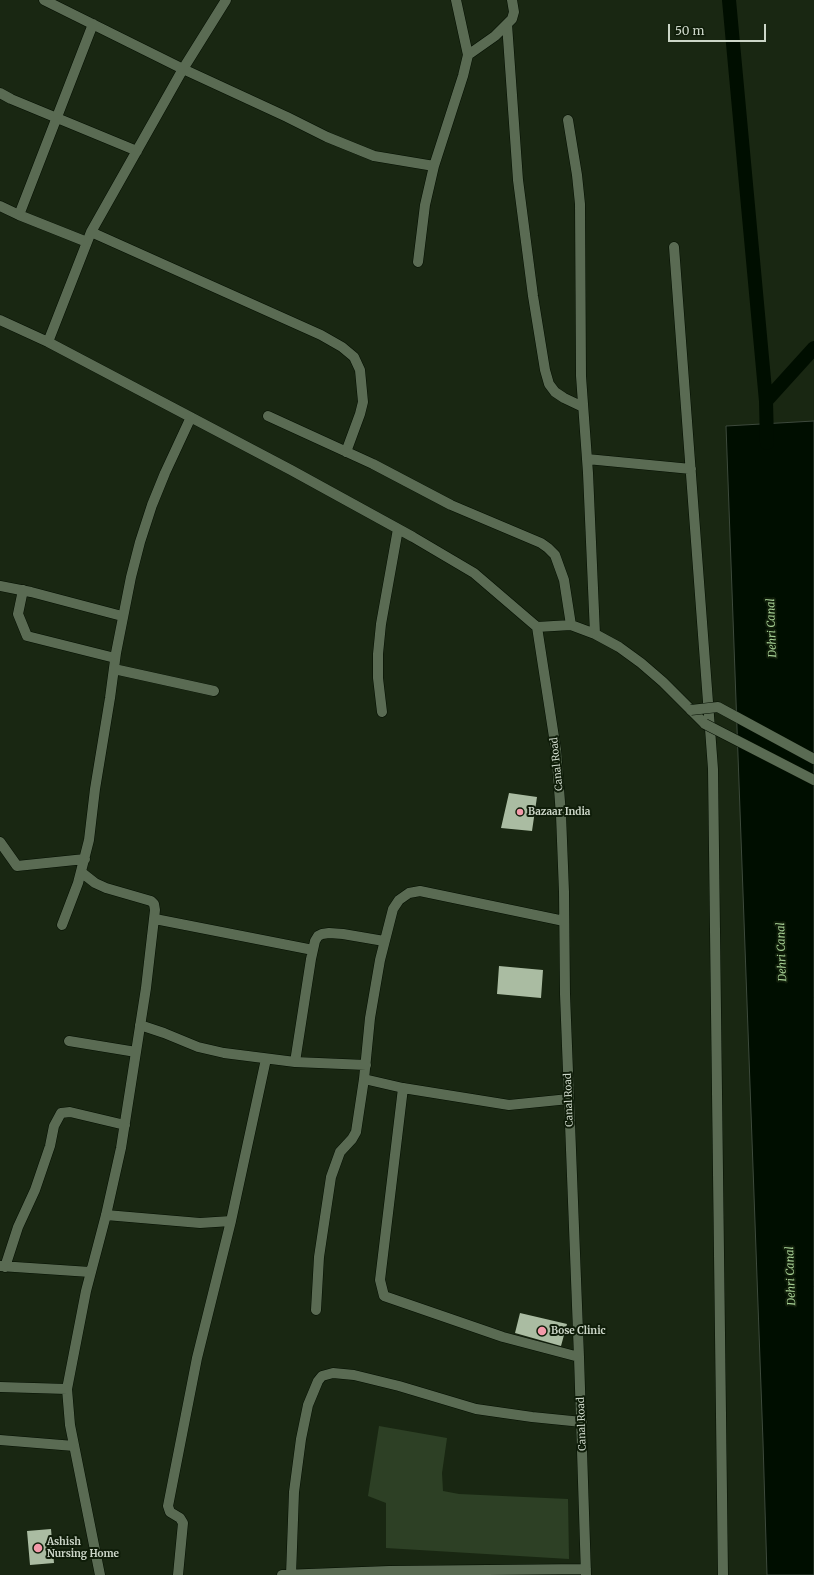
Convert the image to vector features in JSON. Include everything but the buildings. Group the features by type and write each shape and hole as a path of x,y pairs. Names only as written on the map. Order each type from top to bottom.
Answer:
{"street":[{"path":"44,0 183,69 327,137 374,156 434,166"},
{"path":"48,342 89,237 183,69 226,0"},
{"path":"418,262 425,205 434,166 463,76 468,55 456,0"},
{"path":"468,55 495,36 512,20 514,12 512,0"},
{"path":"19,215 93,24"},
{"path":"507,24 518,180 533,296 545,370 550,384 555,392 583,407"},
{"path":"0,93 137,151"},
{"path":"568,120 580,204 581,376 587,459 595,634"},
{"path":"0,206 19,215 89,237 320,335 342,347 354,357 360,370 363,402 346,452"},
{"path":"674,247 713,769 723,1575"},
{"path":"0,320 48,342 191,417 398,529 474,573 537,627 571,625 595,634 619,647 663,682 705,724 814,780"},
{"path":"268,416 346,452 451,505 541,543 548,548 556,559 564,580 571,625"},
{"path":"62,924 82,872 85,859 93,818 95,789 122,616 140,542 152,505 165,473 191,417"},
{"path":"587,459 691,469"},
{"path":"382,712 378,678 378,654 387,586 398,529"},
{"path":"0,586 23,590 122,616"},
{"path":"23,590 18,614 27,636 115,658"},
{"name":"Canal Road","path":"537,627 547,688 559,787 565,994 580,1357 586,1572"},
{"path":"114,669 214,692"},
{"path":"691,710 718,707 814,759"},
{"path":"0,842 17,866 85,859"},
{"path":"82,872 96,883 106,888 151,901 154,904 155,919 125,1125 106,1215 90,1272 67,1389 70,1425 100,1575"},
{"path":"316,1310 319,1256 331,1176 340,1152 352,1139 356,1132 366,1065 370,1018 384,942 393,910 400,900 409,893 420,891 564,921"},
{"path":"155,919 313,950"},
{"path":"295,1062 313,950 318,936 329,933 343,934 384,942"},
{"path":"140,1025 198,1047 224,1053 295,1062 366,1065"},
{"path":"68,1041 136,1052"},
{"path":"178,1575 183,1523 180,1518 170,1512 168,1506 197,1358 231,1220 266,1059"},
{"path":"364,1079 403,1088 509,1105 569,1099"},
{"path":"403,1088 380,1280 384,1296 503,1337 580,1357"},
{"path":"90,1272 3,1266 18,1227 35,1190 50,1146 54,1126 60,1113 70,1112 125,1125"},
{"path":"106,1215 200,1223 231,1220"},
{"path":"291,1575 294,1492 301,1439 308,1405 318,1381 322,1376 333,1373 354,1375 399,1386 476,1409 518,1416 582,1422"},
{"path":"0,1386 67,1389"},
{"path":"0,1440 74,1446"},
{"path":"282,1575 389,1571 586,1572"}],"green space":[{"path":"379,1426 447,1438 442,1473 443,1491 459,1494 568,1499 569,1559 386,1548 386,1503 368,1496"}],"water":[{"path":"814,421 814,1575 767,1575 726,426"}],"waterway":[{"path":"729,0 766,401"},
{"name":"Dehri Canal","path":"767,443 766,401 814,348"}],"place":[{"name":"Bazaar India","path":"520,812"},
{"name":"Bose Clinic","path":"542,1331"},
{"name":"Ashish Nursing Home","path":"38,1548"}]}
